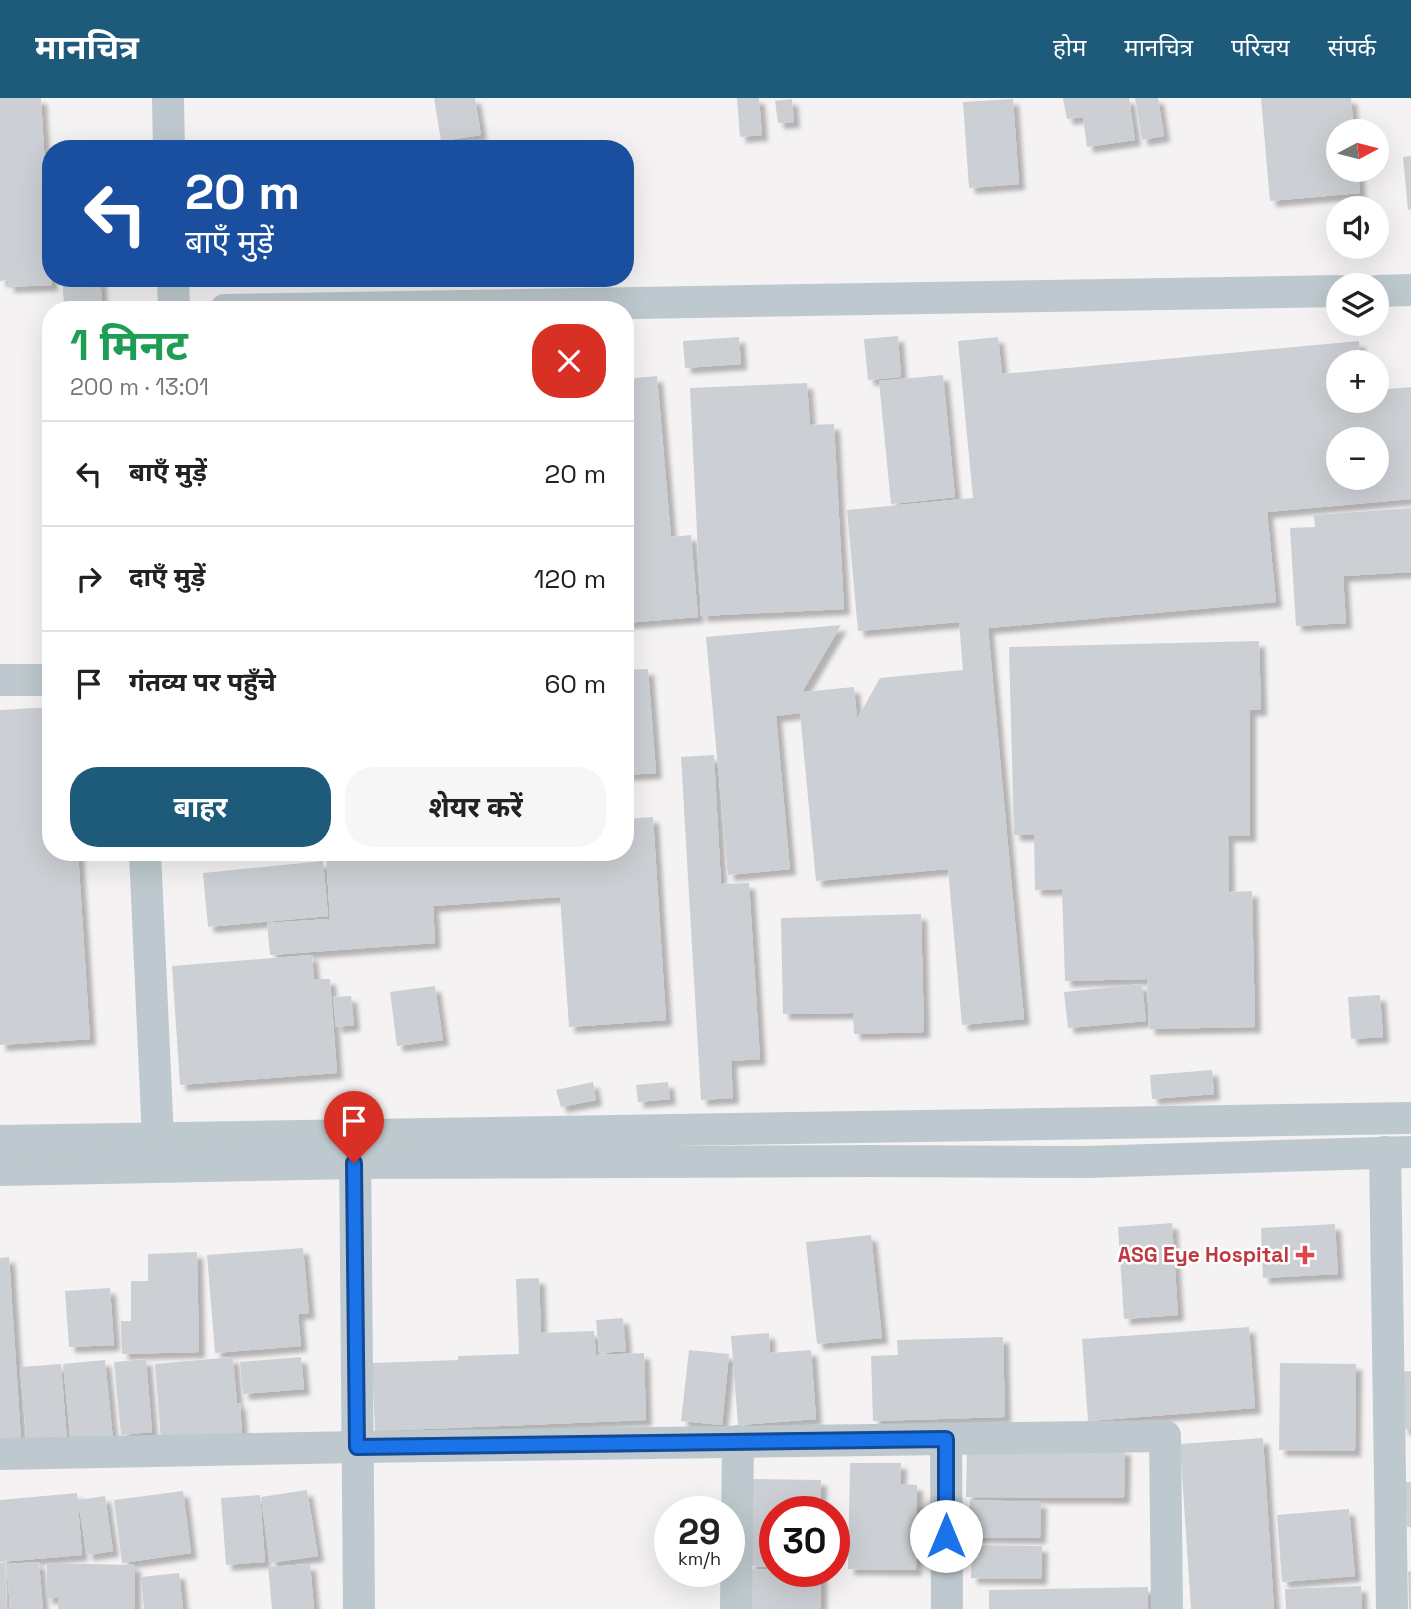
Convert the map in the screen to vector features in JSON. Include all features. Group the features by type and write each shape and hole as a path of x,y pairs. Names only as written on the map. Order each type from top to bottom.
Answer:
{"street":[{"path":"168,98 169,140"},
{"path":"1389,291 1411,290"},
{"path":"634,303 1326,291"},
{"path":"0,680 42,680"},
{"path":"145,861 158,1139"},
{"path":"0,1170 354,1149 1411,1118"},
{"path":"0,1141 158,1139 354,1149 867,1161 1086,1162 1398,1152 1400,1438 1392,1609"},
{"path":"354,1149 359,1609"},
{"path":"0,1454 1165,1436 1167,1609"},
{"path":"946,1439 947,1609"},
{"path":"736,1609 738,1441"}],"building":[{"path":"0,98 41,98 43,140 42,285 8,287 8,280 0,281"},
{"path":"434,98 475,98 481,135 441,140"},
{"path":"737,98 759,98 762,135 740,137"},
{"path":"1063,98 1129,98 1135,140 1087,147 1083,117 1067,119"},
{"path":"1135,98 1158,98 1164,136 1142,140"},
{"path":"1261,98 1351,98 1353,119 1326,119 1326,182 1359,182 1360,193 1270,201"},
{"path":"792,99 794,122 778,123 775,101"},
{"path":"1013,99 1019,184 969,188 963,102"},
{"path":"1411,156 1411,209 1408,210 1403,157"},
{"path":"63,287 101,287 102,301 64,301"},
{"path":"898,336 901,377 868,380 864,339"},
{"path":"739,337 741,364 685,368 683,341"},
{"path":"998,337 1002,374 1359,341 1360,350 1326,350 1326,413 1389,413 1389,389 1411,387 1411,499 1267,512 1276,602 988,628 1024,1019 962,1025 948,869 816,881 800,713 776,716 790,869 728,875 706,637 841,625 802,692 854,687 857,719 880,678 963,670 959,622 858,631 847,510 973,498 958,341"},
{"path":"943,375 955,497 891,504 879,381"},
{"path":"657,376 671,537 691,535 698,617 634,622 634,378"},
{"path":"807,383 810,425 834,424 844,609 701,616 690,388"},
{"path":"1411,508 1411,572 1343,576 1346,623 1296,626 1290,528 1315,527 1314,515"},
{"path":"1259,641 1261,710 1250,710 1250,836 1228,836 1229,892 1252,891 1255,1027 1149,1029 1147,979 1065,981 1062,889 1035,890 1034,835 1014,835 1009,647"},
{"path":"648,669 656,773 634,774 634,670"},
{"path":"42,708 42,861 79,861 90,1039 0,1045 0,710"},
{"path":"714,755 721,884 749,883 760,1059 731,1061 733,1098 701,1100 681,757"},
{"path":"653,817 666,1020 569,1027 560,897 433,906 435,943 270,955 267,923 330,919 327,861 634,861 634,818"},
{"path":"323,861 328,916 208,927 203,873"},
{"path":"921,914 924,1032 854,1034 853,1013 783,1014 781,918"},
{"path":"312,955 314,979 330,979 337,1073 180,1085 172,966"},
{"path":"1142,984 1146,1021 1068,1028 1064,992"},
{"path":"435,986 443,1040 397,1046 390,992"},
{"path":"1380,995 1383,1037 1351,1039 1348,997"},
{"path":"351,996 354,1025 336,1027 333,997"},
{"path":"1212,1070 1214,1094 1152,1099 1150,1075"},
{"path":"593,1082 596,1100 561,1107 556,1090"},
{"path":"668,1082 670,1099 638,1102 636,1085"},
{"path":"1172,1223 1178,1315 1124,1319 1118,1227"},
{"path":"1335,1224 1338,1274 1263,1278 1261,1228"},
{"path":"871,1235 882,1338 817,1344 806,1242"},
{"path":"303,1248 309,1313 298,1314 301,1346 215,1353 207,1255"},
{"path":"197,1252 199,1352 122,1354 121,1321 131,1321 131,1281 148,1281 148,1254"},
{"path":"9,1257 21,1440 0,1442 0,1258"},
{"path":"539,1278 541,1333 594,1331 596,1355 644,1353 646,1420 375,1431 372,1363 458,1360 458,1356 519,1354 516,1279"},
{"path":"110,1288 114,1345 69,1347 65,1291"},
{"path":"623,1318 626,1351 599,1353 596,1320"},
{"path":"1249,1327 1255,1408 1088,1421 1082,1339"},
{"path":"769,1333 770,1353 811,1350 816,1419 738,1425 731,1336"},
{"path":"1003,1337 1005,1417 873,1421 871,1356 898,1355 897,1340"},
{"path":"689,1350 729,1354 722,1425 681,1421"},
{"path":"233,1357 242,1433 161,1440 155,1364"},
{"path":"301,1357 304,1389 243,1394 240,1362"},
{"path":"146,1359 152,1432 121,1435 114,1362"},
{"path":"105,1360 113,1440 71,1444 63,1364"},
{"path":"1280,1363 1356,1364 1355,1451 1279,1450"},
{"path":"61,1364 67,1442 27,1446 20,1367"},
{"path":"1411,1371 1411,1429 1403,1429 1398,1372"},
{"path":"1263,1438 1274,1609 1191,1609 1180,1444"},
{"path":"1125,1449 1124,1498 966,1497 967,1450"},
{"path":"850,1463 901,1463 900,1484 917,1485 916,1570 850,1569"},
{"path":"750,1479 821,1480 820,1496 759,1496 759,1566 749,1566"},
{"path":"1405,1482 1411,1482 1411,1527 1407,1527"},
{"path":"307,1490 318,1556 270,1563 261,1497"},
{"path":"183,1491 191,1553 122,1563 114,1500"},
{"path":"77,1493 82,1555 0,1562 0,1500"},
{"path":"260,1495 265,1562 226,1565 221,1498"},
{"path":"105,1496 113,1551 87,1555 78,1500"},
{"path":"970,1500 1041,1502 1040,1538 969,1537"},
{"path":"1349,1509 1355,1576 1282,1582 1277,1515"},
{"path":"972,1545 1042,1546 1041,1579 971,1578"},
{"path":"5,1562 7,1609 0,1609 0,1563"},
{"path":"39,1562 43,1609 10,1609 7,1564"},
{"path":"47,1563 135,1565 135,1609 58,1609 58,1598 46,1598"},
{"path":"310,1564 314,1609 272,1609 268,1567"},
{"path":"745,1569 759,1570 759,1587 821,1587 821,1609 745,1609"},
{"path":"1411,1571 1411,1609 1409,1609 1408,1572"},
{"path":"179,1573 183,1609 144,1609 141,1577"},
{"path":"1361,1586 1362,1609 1286,1609 1285,1589"},
{"path":"1148,1587 1148,1609 989,1609 989,1590"}],"place":[{"name":"ASG Eye Hospital","path":"1305,1255"}],"route":[{"path":"354,1163 357,1447 946,1439 946,1536"}]}
